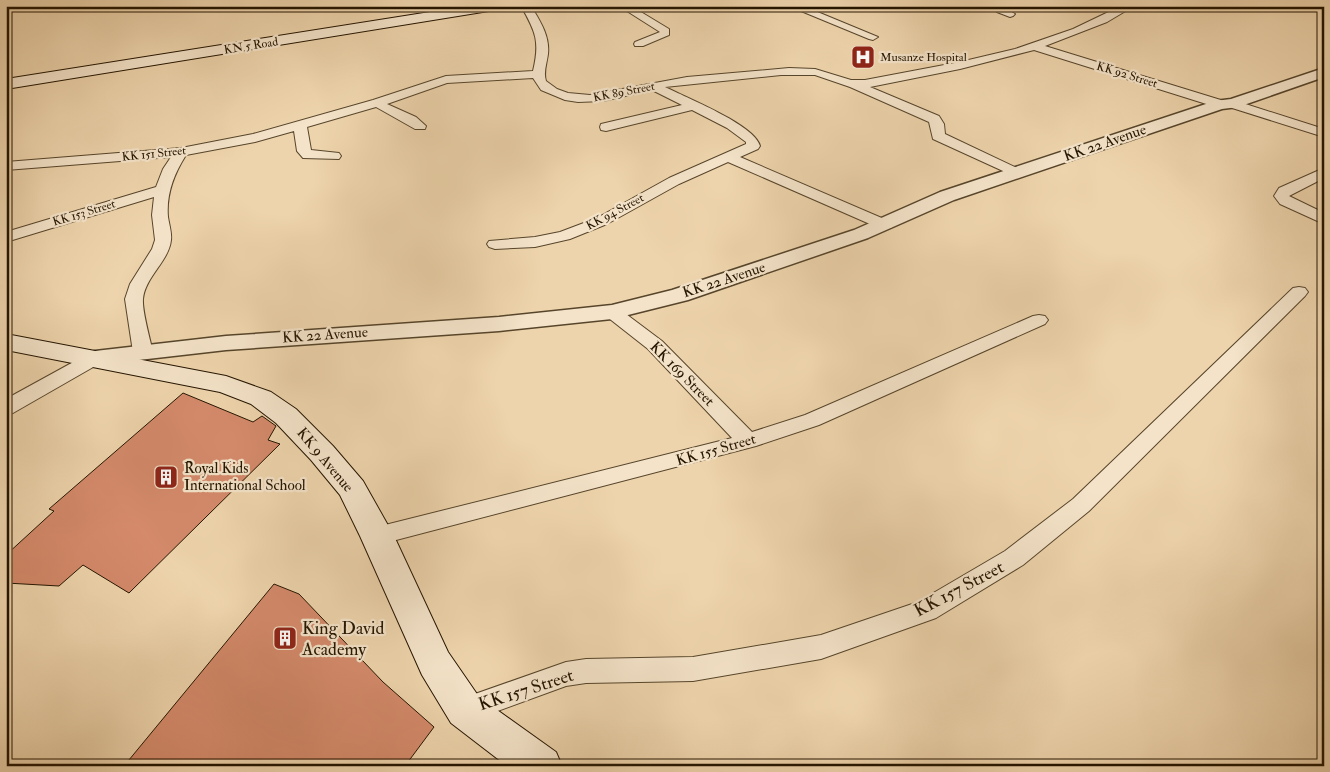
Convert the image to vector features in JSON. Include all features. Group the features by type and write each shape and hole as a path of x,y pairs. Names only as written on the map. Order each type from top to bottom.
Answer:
{"main road":[{"name":"KN 5 Road","path":"6,84 495,6"},
{"name":"KK 9 Avenue","path":"6,342 226,385 261,398 286,416 322,453 352,490 377,536 435,663 465,710 541,766"}],"street":[{"path":"526,6 541,33 544,45 543,58 538,74"},
{"path":"624,6 664,31 664,35 639,44"},
{"path":"794,6 873,37"},
{"path":"1000,6 1000,10 1010,14"},
{"path":"855,84 931,72 1034,46 1067,35 1129,6"},
{"name":"KK 92 Street","path":"1034,46 1324,133"},
{"name":"KK 22 Avenue","path":"95,358 226,342 499,324 612,312 680,295 885,225 947,196 1014,172 1080,154 1324,72"},
{"name":"KK 89 Street","path":"538,74 541,84 553,92 581,99 614,96 653,86 698,79 747,76 763,73 822,73 855,84"},
{"name":"KK 151 Street","path":"6,166 181,152 255,138 376,103 446,80 538,74"},
{"path":"855,84 934,119 938,124 938,136 944,140 1014,172"},
{"name":"KK 94 Street","path":"495,244 536,242 564,236 602,221 636,200 694,171 753,146 752,141 693,106 653,86"},
{"path":"376,103 416,122 420,126"},
{"path":"606,126 693,106"},
{"path":"300,124 304,151 308,155 334,156"},
{"path":"143,352 134,299 163,240 160,216 162,190 170,169 181,152"},
{"path":"728,158 885,225"},
{"path":"1324,172 1284,191 1281,196 1285,201 1324,219"},
{"name":"KK 153 Street","path":"6,237 162,190"},
{"name":"KK 157 Street","path":"465,710 566,674 586,671 693,669 821,647 928,610 1014,558 1081,505 1299,292"},
{"name":"KK 169 Street","path":"612,312 655,345 748,441"},
{"name":"KK 155 Street","path":"377,536 748,441 812,420 1039,320"},
{"path":"6,408 95,358"}],"building":[{"name":"Royal Kids International School","path":"183,393 253,422 262,416 276,426 268,440 280,444 129,593 83,565 59,586 6,583 6,555 54,511 49,509"},
{"name":"King David Academy","path":"274,584 299,594 383,682 434,727 405,766 124,766"}],"place":[{"name":"Musanze Hospital","path":"863,57"},
{"name":"Royal Kids International School","path":"166,477"},
{"name":"King David Academy","path":"285,638"}]}
